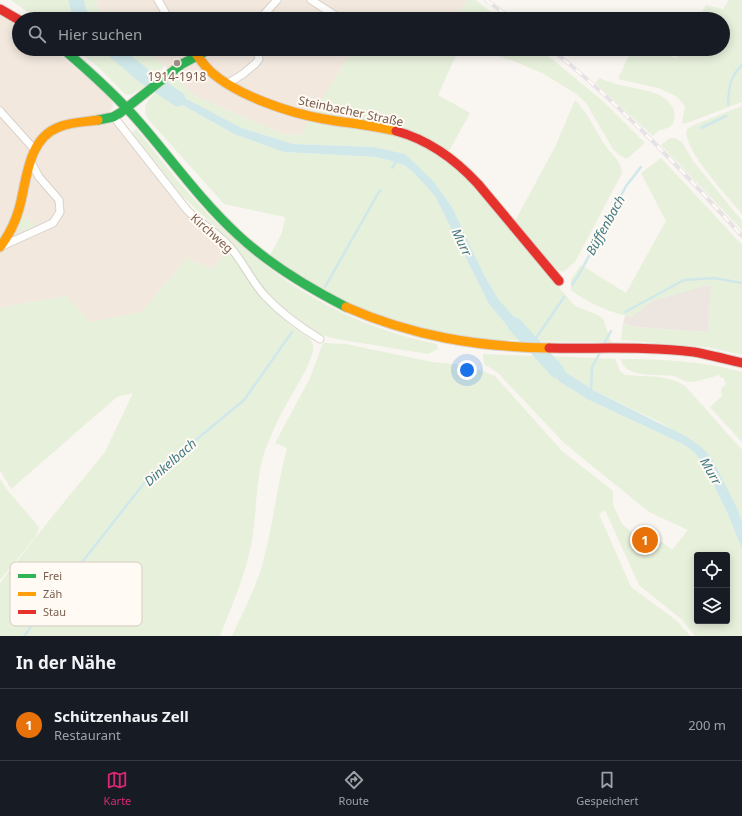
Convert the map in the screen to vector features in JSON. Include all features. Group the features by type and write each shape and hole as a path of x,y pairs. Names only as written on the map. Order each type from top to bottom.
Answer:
{"street":[{"path":"158,0 165,12"},
{"path":"266,12 277,0"},
{"path":"311,0 330,12"},
{"path":"0,9 12,16"},
{"path":"71,56 93,74 127,108 178,170 232,230 255,250 297,280 333,302 370,318 415,333 485,344 521,347 682,351 742,363"},
{"path":"0,247 15,220 35,150 44,137 62,126 114,117 127,108 189,56"},
{"name":"Steinbacher Straße","path":"197,56 216,78 280,108 322,119 380,128 411,136 448,154 478,184 559,281"},
{"path":"227,84 255,64 259,59 258,56"},
{"path":"0,111 35,150"},
{"name":"Kirchweg","path":"114,117 187,210 194,217 211,228 230,247 265,295 299,327 320,339"},
{"path":"0,247 53,223 60,212 59,200 40,177 31,162"}],"shaded area":[{"path":"96,0 467,0 460,12 100,12"},
{"path":"0,16 12,22 12,56 61,56 89,79 112,101 113,108 108,113 186,215 209,230 229,248 212,269 187,258 142,312 90,323 66,296 0,308"},
{"path":"153,56 349,56 301,135 283,134 195,96"},
{"path":"705,285 711,286 708,332 636,327 623,324 625,316 632,317 652,301"}],"green space":[{"path":"11,0 96,0 100,12 27,12"},
{"path":"467,0 475,0 491,12 460,12"},
{"path":"729,0 742,0 742,102 684,124 682,122 685,106 676,96 658,88 618,79 629,56 670,56 676,58 677,56 730,56 730,12 702,12 706,5 723,9"},
{"path":"85,56 153,56 165,66 141,89 130,95 125,94"},
{"path":"349,56 456,56 438,95 470,113 449,151 382,125 314,112"},
{"path":"494,56 548,56 604,102 645,143 627,159 619,155 613,149 586,103 576,94 544,74 501,57"},
{"path":"175,76 195,96 283,134 301,135 310,119 379,130 412,140 449,161 475,187 510,231 575,306 598,315 603,319 611,342 536,341 499,300 484,275 452,207 434,182 373,147 293,144 242,128 179,95 166,84"},
{"path":"600,78 661,96 668,102 675,114 672,125 659,130 653,136 595,83"},
{"path":"158,91 234,134 284,152 377,157 404,165 412,171 435,196 489,304 519,340 491,340 443,333 397,323 377,316 331,295 269,257 282,233 285,217 224,204 148,119 145,107 151,97"},
{"path":"575,100 587,115 604,144 618,161 622,173 575,262 563,272 551,268 514,223 555,147"},
{"path":"742,106 742,214 717,185 698,159 687,137 687,129"},
{"path":"136,129 177,180 218,224 245,249 273,271 302,291 333,308 366,323 400,335 437,344 438,349 428,354 331,338 310,330 294,319 273,300 234,245 181,195 132,132"},
{"path":"670,138 675,138 682,142 693,161 742,221 742,230 661,145"},
{"path":"661,158 742,245 742,355 707,347 621,340 623,324 636,327 708,332 711,286 705,286 652,301 632,317 600,307 571,290 571,279 581,265 626,293 666,221 641,173"},
{"path":"22,215 37,227 16,236 22,227 17,223"},
{"path":"229,248 249,279 263,297 289,324 307,336 313,345 313,351 307,367 283,410 264,454 259,479 252,541 238,589 220,636 0,636 0,583 10,570 10,626 142,626 142,562 16,562 105,452 133,393 117,397 11,489 0,470 0,308 66,296 90,322 142,312 187,258 212,269"},
{"path":"323,343 346,344 432,362 463,365 495,376 562,451 613,491 613,505 622,524 634,534 630,538 650,556 657,549 655,547 661,541 672,550 688,530 649,512 564,443 498,373 484,364 483,354 535,356 560,382 589,400 683,444 694,452 704,465 727,512 742,549 742,636 695,636 681,619 639,585 605,510 599,514 631,587 677,621 690,636 232,636 257,581 263,562 287,448 275,443 310,378"},
{"path":"549,356 615,359 620,371 625,375 664,378 678,382 685,386 742,450 742,522 737,508 714,462 708,454 662,423 593,390 567,373"},
{"path":"621,359 682,361 712,365 742,372 742,442 710,407 722,396 721,389 726,384 723,377 721,378 719,375 699,381 688,382 673,376 642,374 628,369 623,365"},
{"path":"0,479 8,491 39,527 36,536 15,562 10,562 10,568 0,580"}],"water":[{"path":"166,84 179,95 242,128 293,144 373,147 405,154 434,182 452,207 484,275 499,300 536,341 519,340 489,304 435,196 412,171 404,165 377,157 284,152 234,134 158,91"},
{"path":"535,356 549,356 567,373 593,390 687,437 700,446 714,462 737,508 742,522 742,549 727,512 704,465 694,452 683,444 589,400 560,382"}],"waterway":[{"name":"Murr","path":"76,0 79,12"},
{"name":"Murr","path":"120,56 144,76 178,99"},
{"name":"Büffenbach","path":"728,105 730,84 734,74 742,65"},
{"name":"Büffenbach","path":"701,128 726,116"},
{"name":"Dinkelbach","path":"392,168 397,160"},
{"name":"Büffenbach","path":"572,285 626,186 641,167"},
{"name":"Dinkelbach","path":"325,287 380,190"},
{"path":"625,312 684,280 714,278 742,283"},
{"name":"Büffenbach","path":"532,344 564,297"},
{"name":"Murr","path":"515,325 557,371"},
{"path":"603,346 611,331"},
{"name":"Dinkelbach","path":"82,562 145,482 244,400 292,332"},
{"path":"591,391 592,367 601,351"},
{"name":"Dinkelbach","path":"24,636 32,626"}],"railway":[{"path":"486,0 502,12"},
{"path":"560,56 626,115 674,163 742,236"}],"traffic: fast":[{"path":"71,56 122,103 224,222 250,246 289,275 346,307"},
{"path":"98,120 113,117 120,113 182,64 197,56"}],"traffic: slow":[{"path":"198,56 207,68 221,80 248,95 279,108 310,116 396,131"},
{"path":"0,247 16,219 30,162 40,141 48,133 64,125 98,120"},
{"path":"346,307 396,326 446,338 497,345 549,348"}],"traffic: jam":[{"path":"0,9 12,16"},
{"path":"396,131 430,145 460,166 478,184 559,281"},
{"path":"549,348 640,348 676,350 694,352 742,363"}],"place":[{"name":"1914-1918","path":"177,63"},
{"name":"Schützenhaus Zell","path":"645,540"}]}
